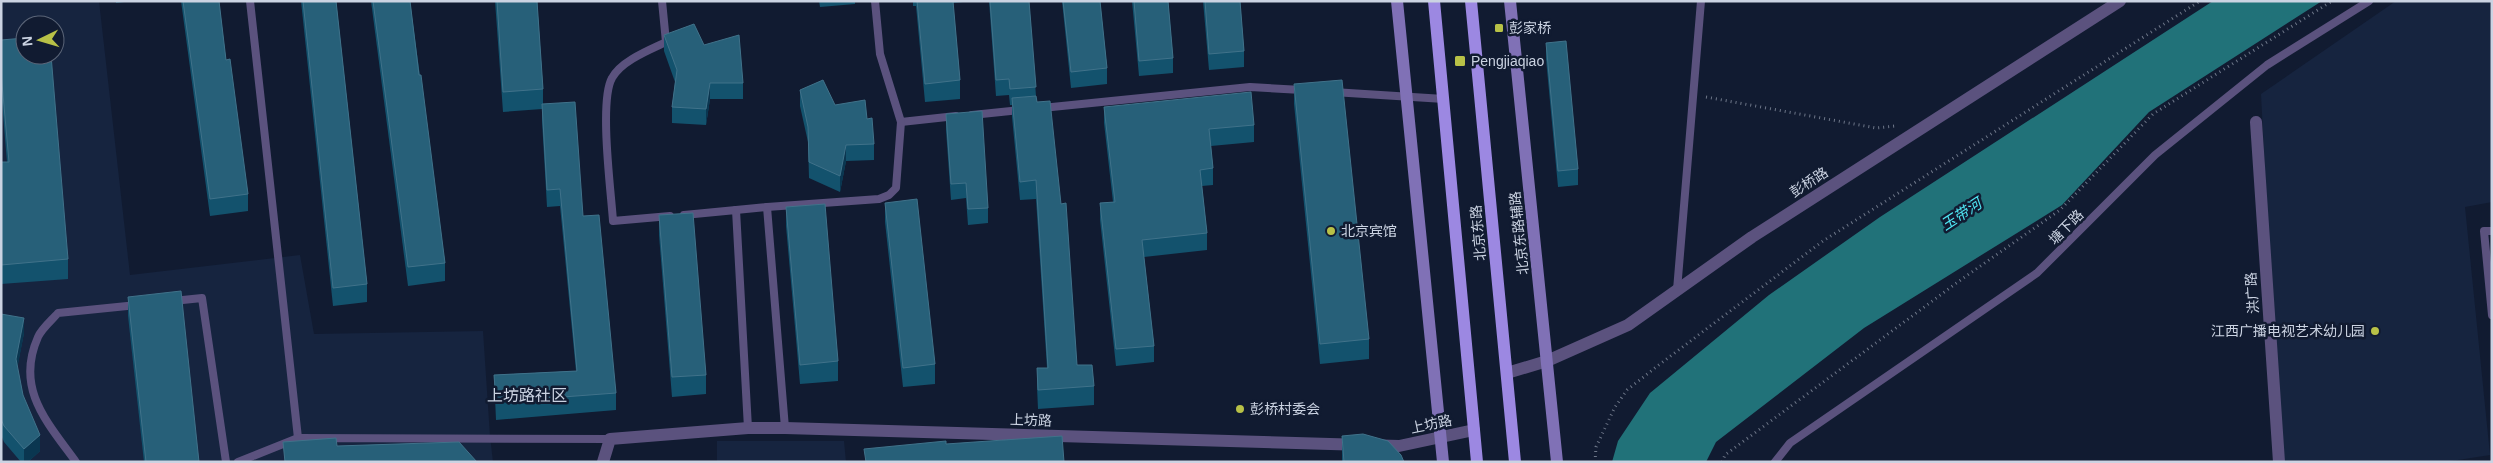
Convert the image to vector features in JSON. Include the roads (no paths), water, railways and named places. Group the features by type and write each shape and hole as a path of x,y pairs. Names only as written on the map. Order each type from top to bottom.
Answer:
{"main road":[{"path":"1397,1 1443,462"},
{"name":"北京东路","path":"1434,1 1477,462"},
{"name":"北京东路","path":"1471,1 1515,462"},
{"name":"北京东路辅路","path":"1510,1 1558,462"}],"street":[{"name":"彭桥路","path":"1507,373 1547,362 1628,325 1752,237 2120,1"},
{"name":"洪广路","path":"2256,122 2279,462"},
{"name":"上坊路","path":"610,438 748,428 785,428 1399,446 1474,430"},
{"path":"603,462 610,438"}],"lane":[{"path":"250,1 298,438"},
{"path":"662,1 666,42 637,55 612,78 605,102 613,221 879,198 889,195 896,188 901,122 880,54 874,1"},
{"path":"1677,290 1702,1"},
{"name":"塘下路","path":"1775,462 1790,442 2037,273 2155,155 2267,65 2368,1"},
{"path":"1036,108 1250,87 1308,90"},
{"path":"1328,92 1444,98"},
{"path":"901,122 1027,109"},
{"path":"767,207 785,428"},
{"path":"736,210 748,428"},
{"path":"2492,231 2484,231 2492,315"},
{"path":"163,302 202,298 226,462"},
{"path":"76,462 39,412 28,370 39,335 58,313 144,304"},
{"path":"238,462 298,438 610,438"}],"water":[{"name":"玉带河","path":"2213,1 2322,1 2149,112 2062,205 1864,328 1716,442 1706,462 1612,462 1618,441 1650,393 1769,295 1880,217"}],"place":[{"name":"彭家桥","path":"1499,28"},
{"name":"Pengjiaqiao","path":"1460,61"},
{"name":"北京宾馆","path":"1331,231"},
{"name":"江西广播电视艺术幼儿园","path":"2375,331"},
{"name":"彭桥村委会","path":"1240,409"}],"district":[{"name":"上坊路社区","path":"527,395"}]}
